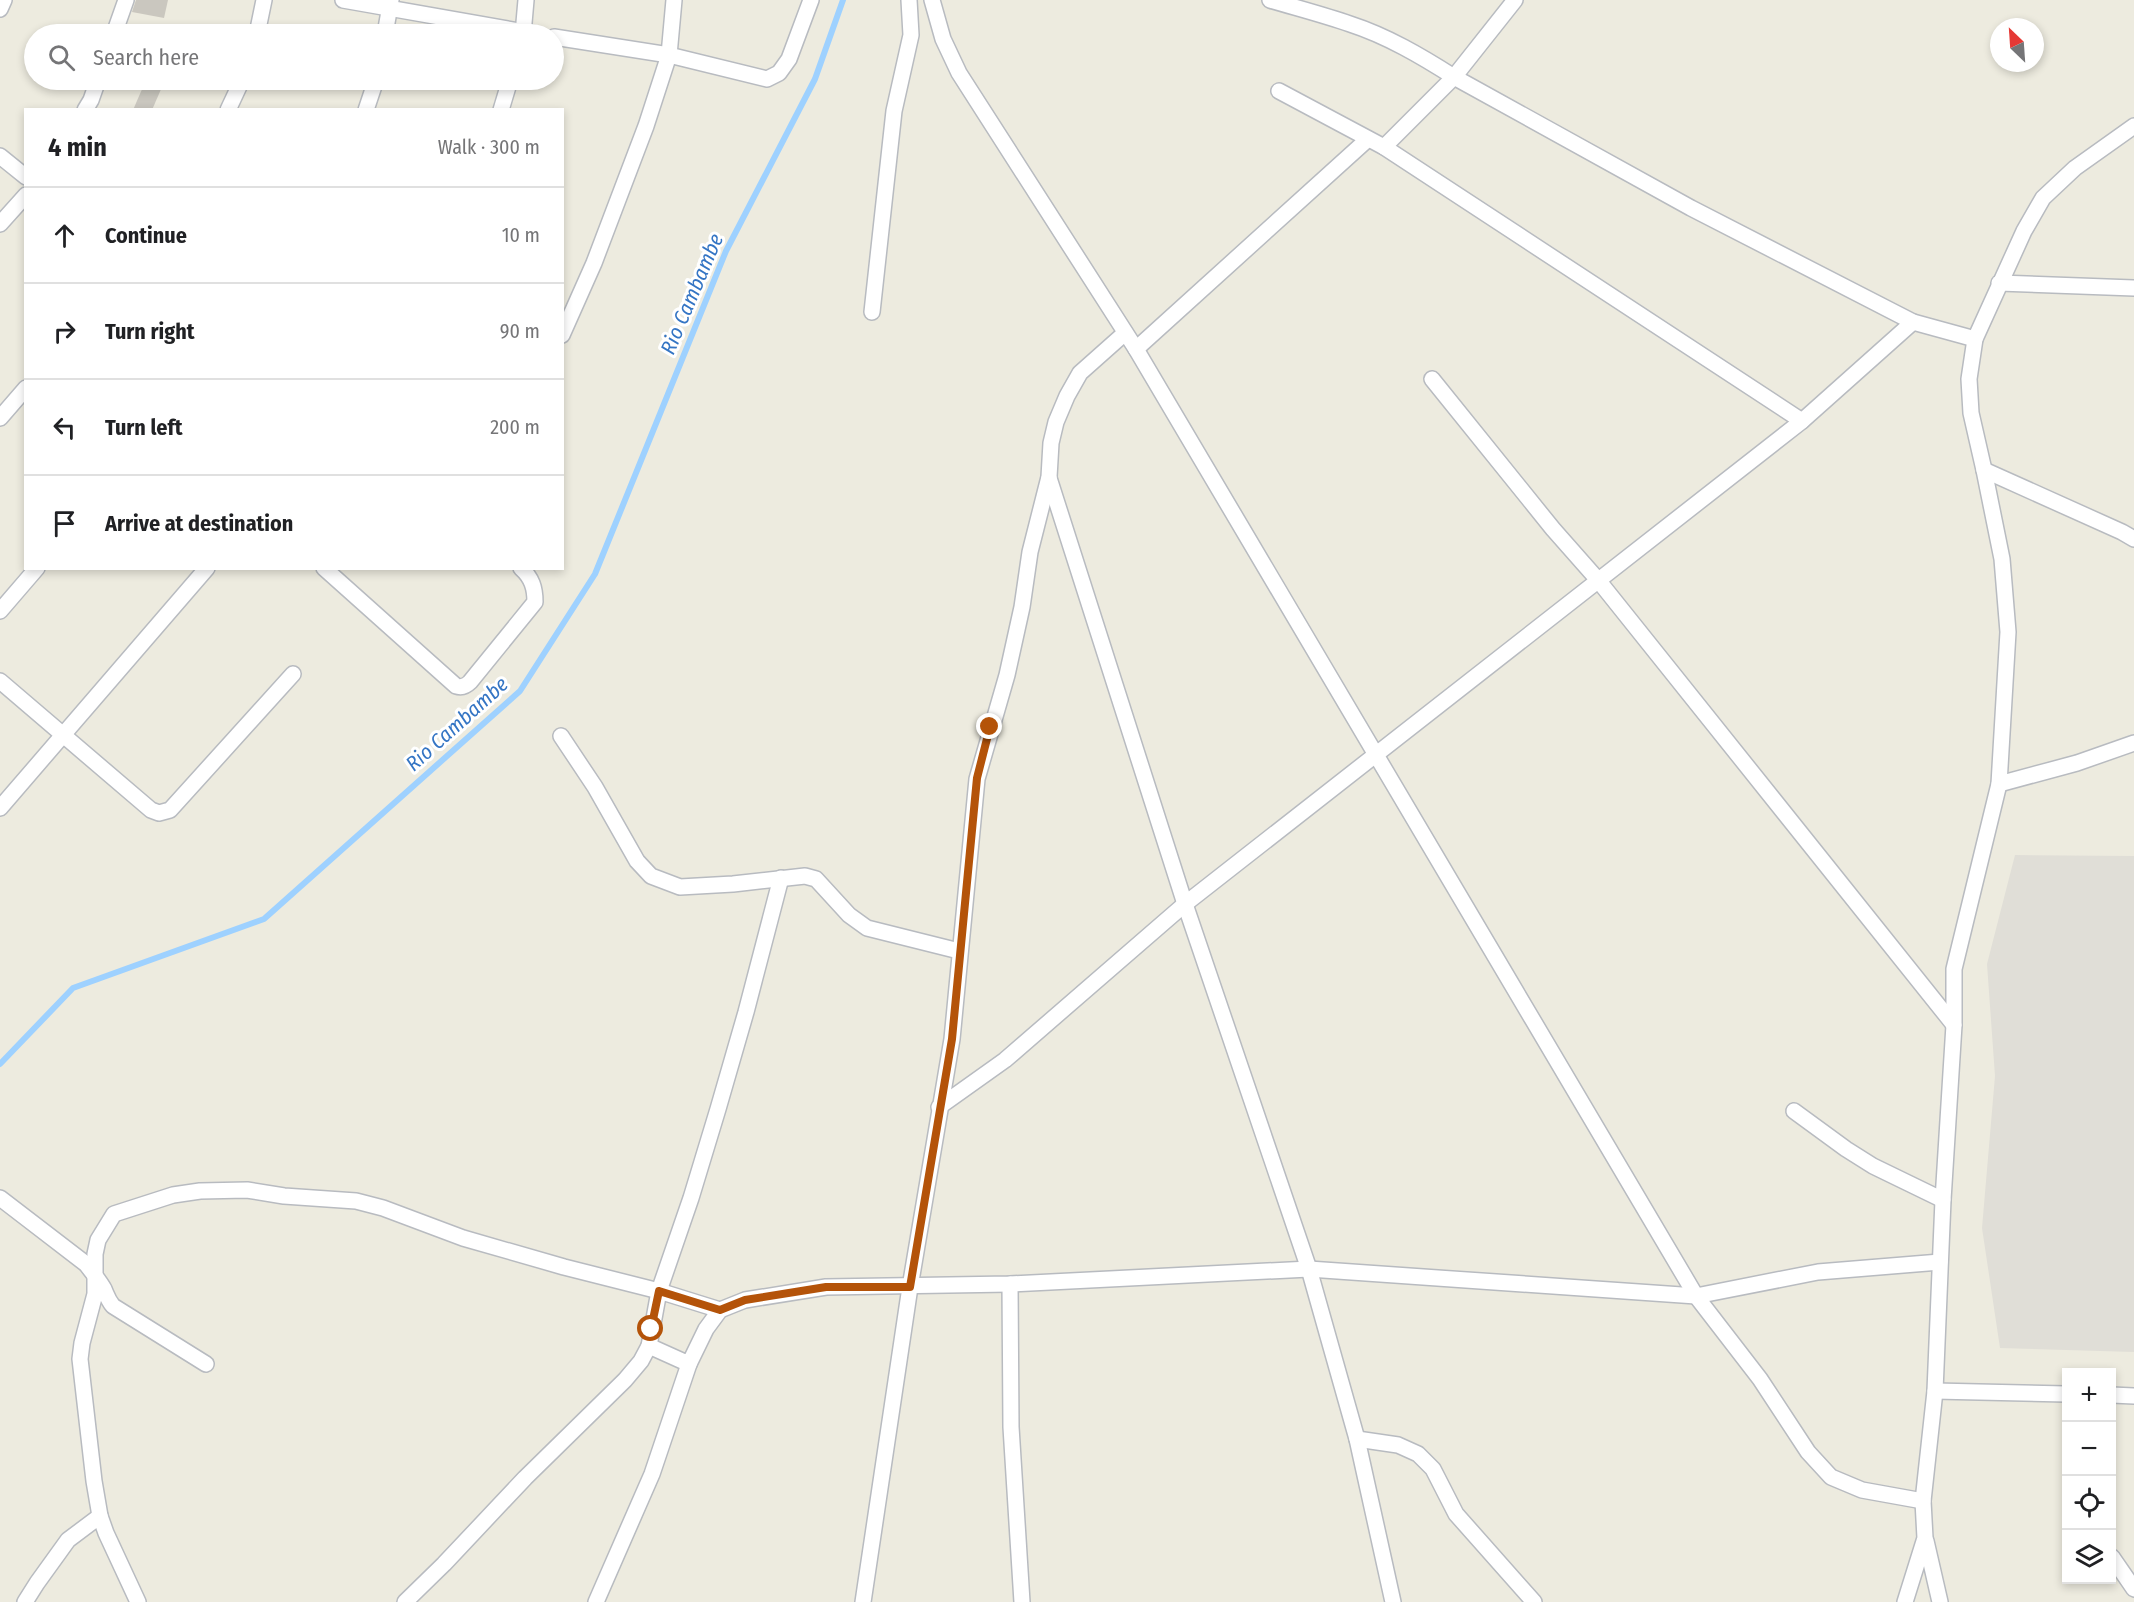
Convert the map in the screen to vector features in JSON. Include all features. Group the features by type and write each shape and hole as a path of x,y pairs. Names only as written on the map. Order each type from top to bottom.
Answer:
{"street":[{"path":"0,9 3,0"},
{"path":"118,24 126,0"},
{"path":"259,24 264,0"},
{"path":"343,0 391,4 482,24"},
{"path":"526,0 527,24"},
{"path":"564,330 625,184 669,55 674,0"},
{"path":"564,39 669,55 767,79 779,73 789,59 811,0"},
{"path":"872,312 894,111 912,35 909,0"},
{"path":"932,0 943,39 959,73 1136,349 1696,1296 1760,1379 1808,1452 1831,1477 1862,1490 1923,1501"},
{"path":"1270,0 1352,24 1417,54 1454,77 1691,208 1912,322 1975,339"},
{"path":"1384,147 1454,77 1515,0"},
{"path":"387,24 391,4"},
{"path":"86,108 94,90"},
{"path":"229,108 237,90"},
{"path":"367,108 373,90"},
{"path":"502,108 507,90"},
{"path":"1279,91 1384,147 1802,421"},
{"path":"1940,1602 1925,1538 1923,1501 1935,1391 1943,1200 1954,1025 1954,969 1999,784 2008,632 2001,559 1971,413 1969,379 1975,339 2024,231 2043,198 2075,168 2134,126"},
{"path":"1136,349 1368,139"},
{"path":"0,156 24,175"},
{"path":"0,224 24,197"},
{"path":"1999,283 2134,288"},
{"path":"939,1107 1005,1060 1185,904 1802,421 1912,322"},
{"path":"863,1602 910,1287 952,1039 977,778 1007,675 1022,607 1030,552 1049,477 1051,443 1056,422 1080,373 1125,333"},
{"path":"1432,379 1598,580 1954,1025"},
{"path":"0,418 24,390"},
{"path":"1984,470 2134,539"},
{"path":"1049,477 1185,904 1309,1269 1357,1439 1393,1602"},
{"path":"0,611 35,570"},
{"path":"0,808 205,570"},
{"path":"326,570 459,687 470,682 535,602 535,587 523,570"},
{"path":"0,681 151,810 159,813 170,810 293,674"},
{"path":"561,736 595,787 637,861 651,876 680,887 805,876 816,879 849,915 867,928 959,951"},
{"path":"1999,784 2076,763 2134,743"},
{"path":"405,1602 525,1478 625,1380 641,1361 649,1346 659,1291 692,1198 746,1012 781,878"},
{"path":"1794,1111 1846,1149 1874,1166 1943,1200"},
{"path":"138,1602 100,1516 80,1359 95,1294 95,1254 98,1239 114,1214 173,1195 200,1191 248,1190 284,1196 356,1202 374,1206 463,1238 659,1291 720,1310"},
{"path":"0,1198 86,1264 104,1289 107,1300 113,1306 206,1364"},
{"path":"596,1602 652,1474 689,1364 706,1329 720,1310 745,1300 826,1287 1010,1284 1309,1269 1696,1296 1818,1272 1940,1262"},
{"path":"1010,1284 1011,1427 1022,1602"},
{"path":"649,1346 689,1364"},
{"path":"1935,1391 2062,1394"},
{"path":"2116,1395 2134,1396"},
{"path":"1357,1439 1398,1445 1418,1454 1433,1469 1456,1514 1534,1602"},
{"path":"25,1602 68,1540 100,1516"},
{"path":"1905,1602 1925,1538"},
{"path":"2116,1563 2134,1589"}],"shaded area":[{"path":"2015,855 2134,856 2134,1352 2000,1348 1982,1228 1995,1076 1987,964"}],"building":[{"path":"136,0 168,0 164,18 132,12"},
{"path":"142,90 161,90 153,108 134,108"}],"waterway":[{"name":"Rio Cambambe","path":"0,1064 73,988 264,919 520,691 595,574 726,251 815,79 843,0"}],"route":[{"path":"651,1329 659,1291 720,1310 745,1300 826,1287 910,1287 952,1039 977,778 990,727"}]}
